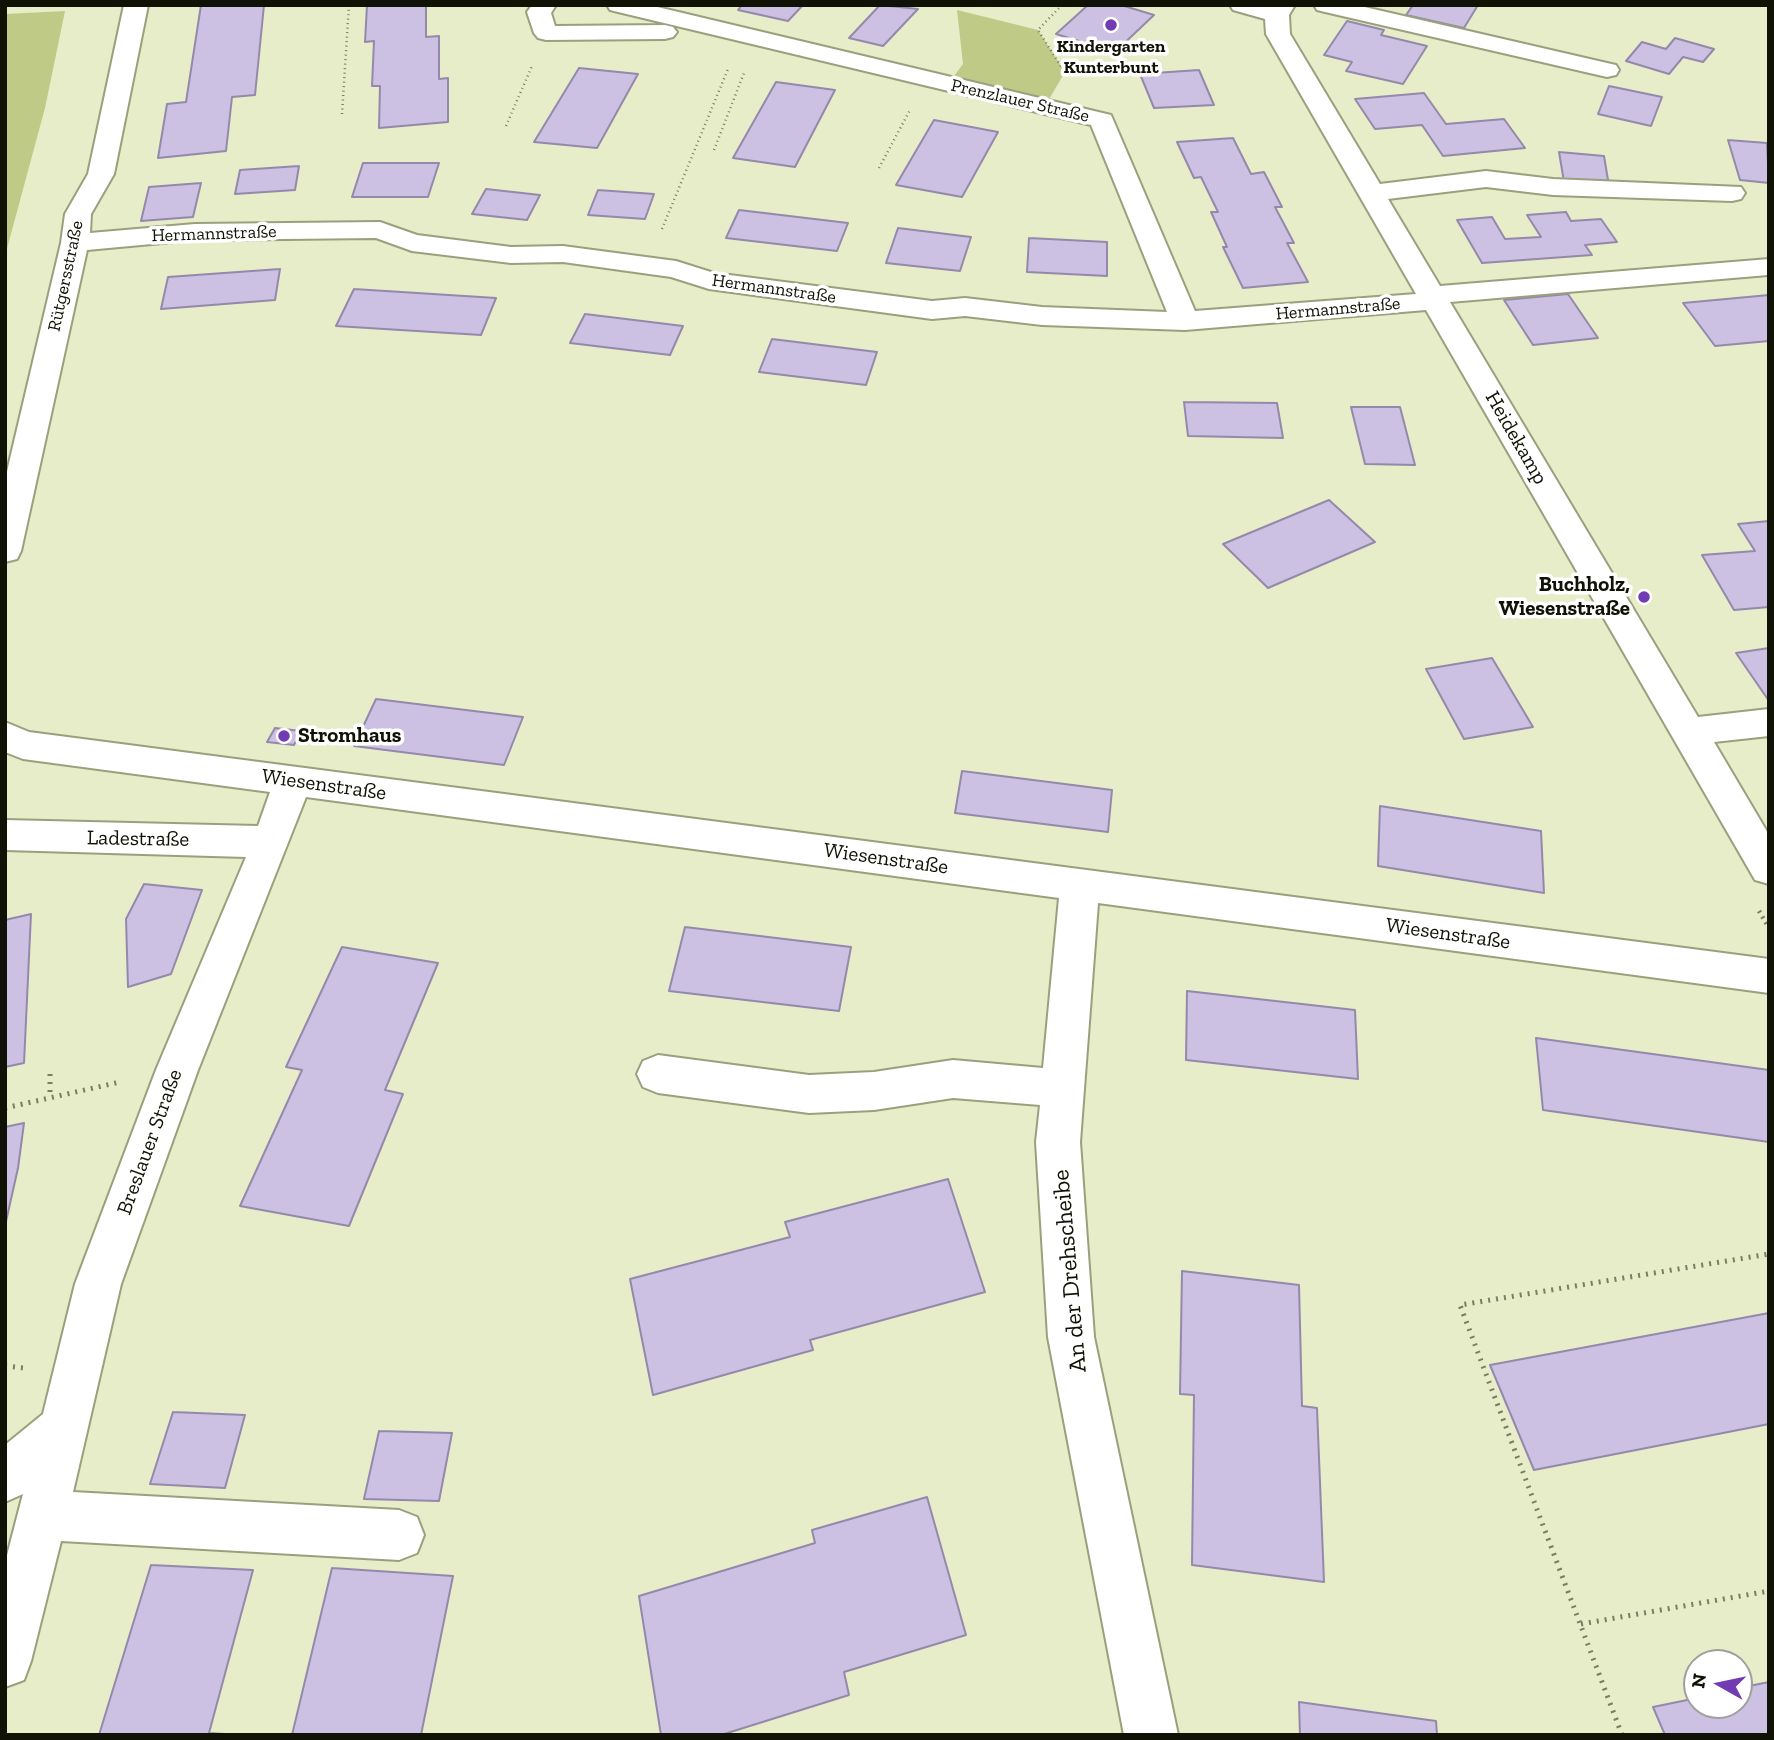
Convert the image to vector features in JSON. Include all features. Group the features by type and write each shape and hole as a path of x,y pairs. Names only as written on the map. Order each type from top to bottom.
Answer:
{"street":[{"name":"Rütgersstraße","path":"5,551 75,243 78,214 102,174 136,5"},
{"path":"545,5 539,12 546,33"},
{"name":"Prenzlauer Straße","path":"618,5 1102,120 1185,321"},
{"path":"1241,5 1280,10"},
{"path":"1325,5 1607,71"},
{"name":"Heidekamp","path":"1280,10 1278,34 1769,869"},
{"name":"Prenzlauer Straße","path":"546,33 742,35"},
{"path":"1378,204 1486,179 1553,187 1732,193"},
{"path":"1378,204 1487,205 1536,202 1714,217"},
{"name":"Hermannstraße","path":"75,243 195,232 380,230 412,243 512,255 563,254 676,270 709,281 932,310 965,307 1042,316 1185,321 1768,267"},
{"path":"1688,732 1769,722"},
{"name":"Wiesenstraße","path":"5,736 23,745 1769,976"},
{"name":"Breslauer Straße","path":"5,1661 65,1427 98,1284 177,1070 271,842 293,781"},
{"name":"Ladestraße","path":"5,835 271,842"},
{"name":"An der Drehscheibe","path":"1080,885 1058,1142 1071,1337 1151,1735"},
{"path":"658,1074 809,1094 873,1091 953,1079 1063,1088"},
{"path":"5,1477 65,1427"},
{"path":"43,1515 399,1535"}],"path":[{"path":"342,114 349,5"},
{"path":"1045,106 1065,72 1038,30 1062,5"},
{"path":"506,126 546,33"},
{"path":"714,150 742,35"},
{"path":"647,265 742,35"},
{"path":"879,168 927,79"},
{"path":"5,1108 177,1070"},
{"path":"50,1074 50,1098"},
{"path":"1622,1735 1460,1305 1769,1254"},
{"path":"1581,1624 1769,1591"}],"green space":[{"path":"957,10 1038,30 1065,72 1045,106 948,84 963,64"},
{"path":"65,11 45,108 5,256 5,14"}],"building":[{"path":"201,5 264,5 255,95 232,97 226,151 158,158 167,104 186,102"},
{"path":"367,5 426,5 426,37 439,36 439,79 448,78 448,122 379,128 380,86 372,86 374,41 365,42"},
{"path":"742,5 803,5 788,21 738,10"},
{"path":"880,5 918,9 883,46 849,38"},
{"path":"1088,5 1121,5 1154,15 1115,52 1056,34"},
{"path":"1413,5 1478,5 1464,28 1406,15"},
{"path":"1347,21 1384,30 1381,35 1427,46 1403,84 1346,71 1352,62 1324,55"},
{"path":"1675,38 1714,49 1703,62 1683,57 1669,74 1626,61 1642,42 1666,49"},
{"path":"579,68 638,74 597,148 534,142"},
{"path":"1199,70 1214,105 1154,108 1140,74"},
{"path":"776,82 835,90 795,167 733,158"},
{"path":"1609,86 1662,97 1651,126 1598,114"},
{"path":"1424,93 1446,124 1504,119 1525,148 1443,156 1422,125 1375,129 1355,99"},
{"path":"934,120 998,132 962,197 896,185"},
{"path":"1233,138 1251,174 1264,172 1282,207 1275,207 1294,243 1287,243 1308,282 1243,288 1223,247 1227,247 1211,212 1218,212 1201,177 1194,178 1177,142"},
{"path":"1728,140 1767,143 1769,183 1740,180"},
{"path":"1559,152 1604,156 1609,186 1564,182"},
{"path":"363,163 439,163 428,197 352,197"},
{"path":"299,166 295,190 235,194 240,170"},
{"path":"201,183 193,217 141,221 149,187"},
{"path":"486,189 540,195 527,220 472,214"},
{"path":"598,190 654,194 645,219 588,215"},
{"path":"739,210 848,223 837,251 726,238"},
{"path":"1566,212 1571,221 1601,219 1617,242 1585,245 1592,255 1482,263 1457,220 1492,217 1505,239 1541,237 1527,215"},
{"path":"898,228 971,237 960,271 886,263"},
{"path":"1029,238 1107,242 1107,276 1027,272"},
{"path":"280,269 275,300 161,309 168,277"},
{"path":"354,289 496,298 481,335 336,326"},
{"path":"1568,294 1598,338 1533,345 1504,300"},
{"path":"1769,295 1769,341 1715,346 1683,303"},
{"path":"585,314 683,326 670,355 570,343"},
{"path":"772,339 877,352 866,385 759,372"},
{"path":"1184,402 1277,403 1283,438 1188,436"},
{"path":"1351,407 1400,407 1415,465 1365,464"},
{"path":"1329,500 1375,542 1268,588 1223,544"},
{"path":"1769,521 1769,607 1734,610 1702,555 1755,551 1738,524"},
{"path":"1769,648 1769,701 1736,653"},
{"path":"1492,658 1533,727 1464,739 1426,669"},
{"path":"376,699 523,717 504,765 354,746"},
{"name":"Stromhaus","path":"275,728 301,731 294,745 267,742"},
{"path":"962,771 1112,790 1108,832 955,813"},
{"path":"1380,806 1541,831 1544,893 1378,866"},
{"path":"144,884 202,890 171,974 128,987 126,919"},
{"path":"31,914 24,1063 5,1067 5,920"},
{"path":"685,927 851,947 839,1011 669,991"},
{"path":"342,947 438,963 385,1090 403,1094 349,1226 240,1206 302,1070 286,1067"},
{"path":"1187,991 1355,1010 1358,1079 1186,1060"},
{"path":"1536,1038 1769,1070 1769,1142 1543,1110"},
{"path":"24,1123 18,1168 5,1226 5,1127"},
{"path":"948,1179 985,1292 810,1340 813,1350 653,1395 630,1279 790,1237 785,1222"},
{"path":"1182,1271 1299,1285 1302,1406 1317,1408 1324,1582 1192,1565 1194,1395 1180,1394"},
{"path":"1769,1313 1769,1424 1534,1470 1490,1365"},
{"path":"173,1412 245,1415 225,1488 150,1484"},
{"path":"379,1431 452,1433 439,1501 364,1499"},
{"path":"927,1497 966,1635 844,1672 849,1695 721,1735 661,1735 639,1596 815,1543 812,1530"},
{"path":"151,1565 253,1570 209,1733 241,1735 99,1735"},
{"path":"332,1568 453,1576 421,1735 292,1735"},
{"path":"1769,1682 1769,1735 1665,1735 1653,1707 1683,1701 1683,1719 1753,1719 1753,1685"},
{"path":"1299,1702 1436,1721 1437,1735 1300,1735"}],"place":[{"name":"Kindergarten Kunterbunt","path":"1111,25"},
{"name":"Buchholz, Wiesenstraße","path":"1644,597"},
{"name":"Stromhaus","path":"284,736"}]}
